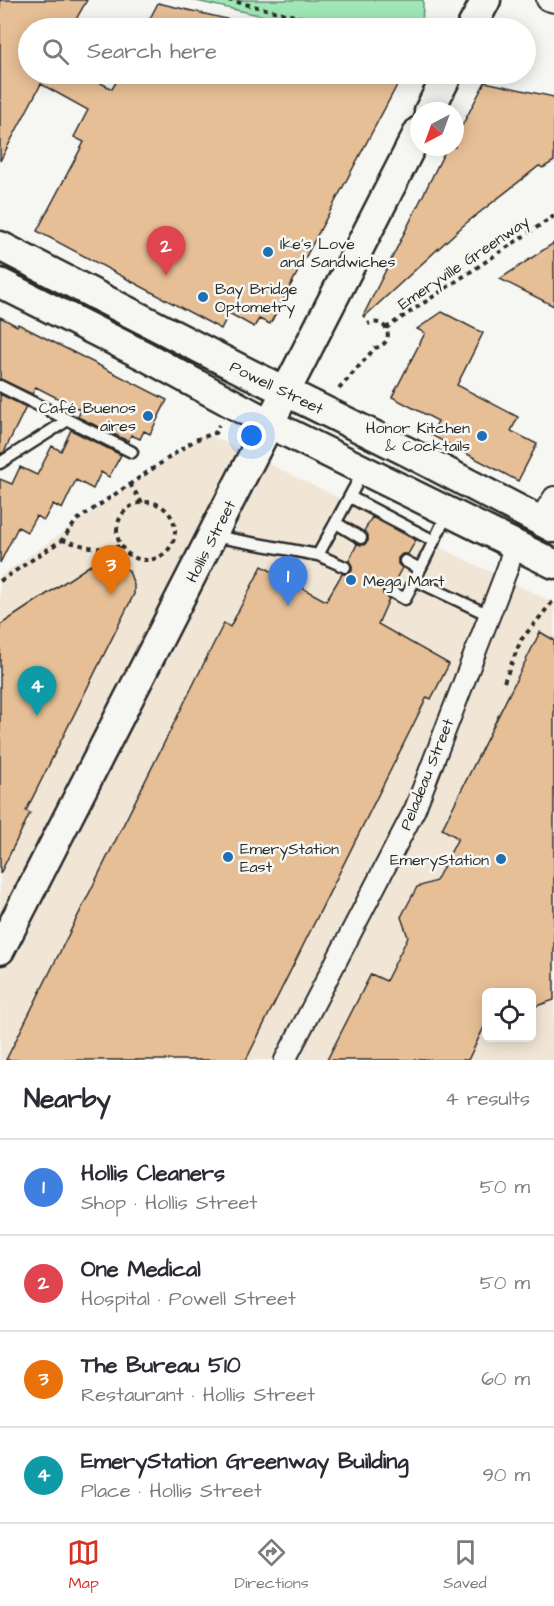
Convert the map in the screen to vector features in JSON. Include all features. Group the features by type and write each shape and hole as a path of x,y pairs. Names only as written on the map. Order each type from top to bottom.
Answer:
{"main road":[{"path":"476,18 486,0"},
{"path":"434,102 443,84"},
{"name":"Hollis Street","path":"0,950 410,149"},
{"name":"Powell Street","path":"0,246 410,453 549,515"},
{"name":"Powell Street","path":"0,283 145,356 270,424 554,564"}],"street":[{"path":"547,0 554,2"},
{"name":"Peladeau Street","path":"285,1060 415,809 508,567 514,544"}],"lane":[{"path":"0,386 132,452"},
{"path":"0,463 68,420"},
{"path":"318,555 364,470"},
{"path":"350,497 434,541"},
{"path":"390,591 405,599 448,512"},
{"path":"336,523 361,537"},
{"path":"212,536 318,555 345,567"},
{"path":"405,561 420,569"},
{"path":"415,579 489,615"}],"path":[{"path":"228,0 303,18"},
{"name":"Emeryville Greenway","path":"386,328 554,216"},
{"name":"Emeryville Greenway","path":"336,392 375,348 386,343 388,336 386,328 375,322 368,324"},
{"path":"0,581 62,540 77,520 195,440 210,435"},
{"path":"130,484 142,502"},
{"path":"142,502 160,506 168,512 175,528 171,546 165,553 147,560 138,559 120,546 117,528 125,511 142,502"},
{"path":"62,540 95,548 120,546"},
{"path":"504,682 521,640 554,600"}],"shaded area":[{"path":"206,433 554,603 554,1060 0,1060 0,576"}],"green space":[{"path":"192,0 423,0 422,18 272,18"}],"building":[{"path":"0,0 87,0 77,18 18,18 18,84 41,84 0,161"},
{"path":"158,3 222,18 150,18"},
{"path":"41,84 103,84 112,89 115,84 398,84 270,324 259,319 254,327 229,313 221,329 37,231 84,142 74,137 88,110"},
{"path":"484,84 494,84 554,97 554,161 543,168 539,166 465,224 363,316 443,156 464,156 464,122"},
{"path":"554,243 554,306 500,279"},
{"path":"442,312 483,333 457,385 518,417 511,431 537,444 518,481 431,435 438,421 392,397 425,333 417,329"},
{"path":"0,317 167,400 150,434 144,431 140,439 131,435 128,441 78,417 81,410 36,387 32,394 0,379"},
{"path":"0,394 26,407 4,452 0,454"},
{"path":"71,430 121,455 109,477 101,472 93,489 76,480 62,509 53,504 44,520 36,516 27,532 18,527 0,563 0,479 12,484 20,467 37,475 52,446 61,451"},
{"name":"EmeryStation East","path":"372,517 416,540 408,554 402,554 398,558 398,564 402,568 393,584 387,584 383,588 383,594 389,599 378,624 449,664 431,699 427,697 246,1060 6,1060 224,623 230,627 262,566 326,601 342,574 352,571 349,561 357,544 364,545 368,541 368,535 364,531"},
{"path":"110,560 129,571 134,585 134,594 26,811 30,813 0,874 0,625 95,562"},
{"name":"EmeryStation","path":"540,632 554,640 554,1000 536,1006 536,988 482,988 482,1031 468,1060 327,1060 371,974 386,981 408,937 401,917 417,887 436,881 458,838 442,829"}],"place":[{"name":"Ike's Love and Sandwiches","path":"268,252"},
{"name":"One Medical","path":"166,276"},
{"name":"Bay Bridge Optometry","path":"203,297"},
{"name":"Café Buenos aires","path":"148,416"},
{"name":"Honor Kitchen & Cocktails","path":"482,436"},
{"name":"Mega Mart","path":"351,580"},
{"name":"The Bureau 510","path":"111,595"},
{"name":"Hollis Cleaners","path":"288,606"},
{"name":"EmeryStation Greenway Building","path":"37,716"},
{"name":"EmeryStation East","path":"228,857"},
{"name":"EmeryStation","path":"501,859"}]}
